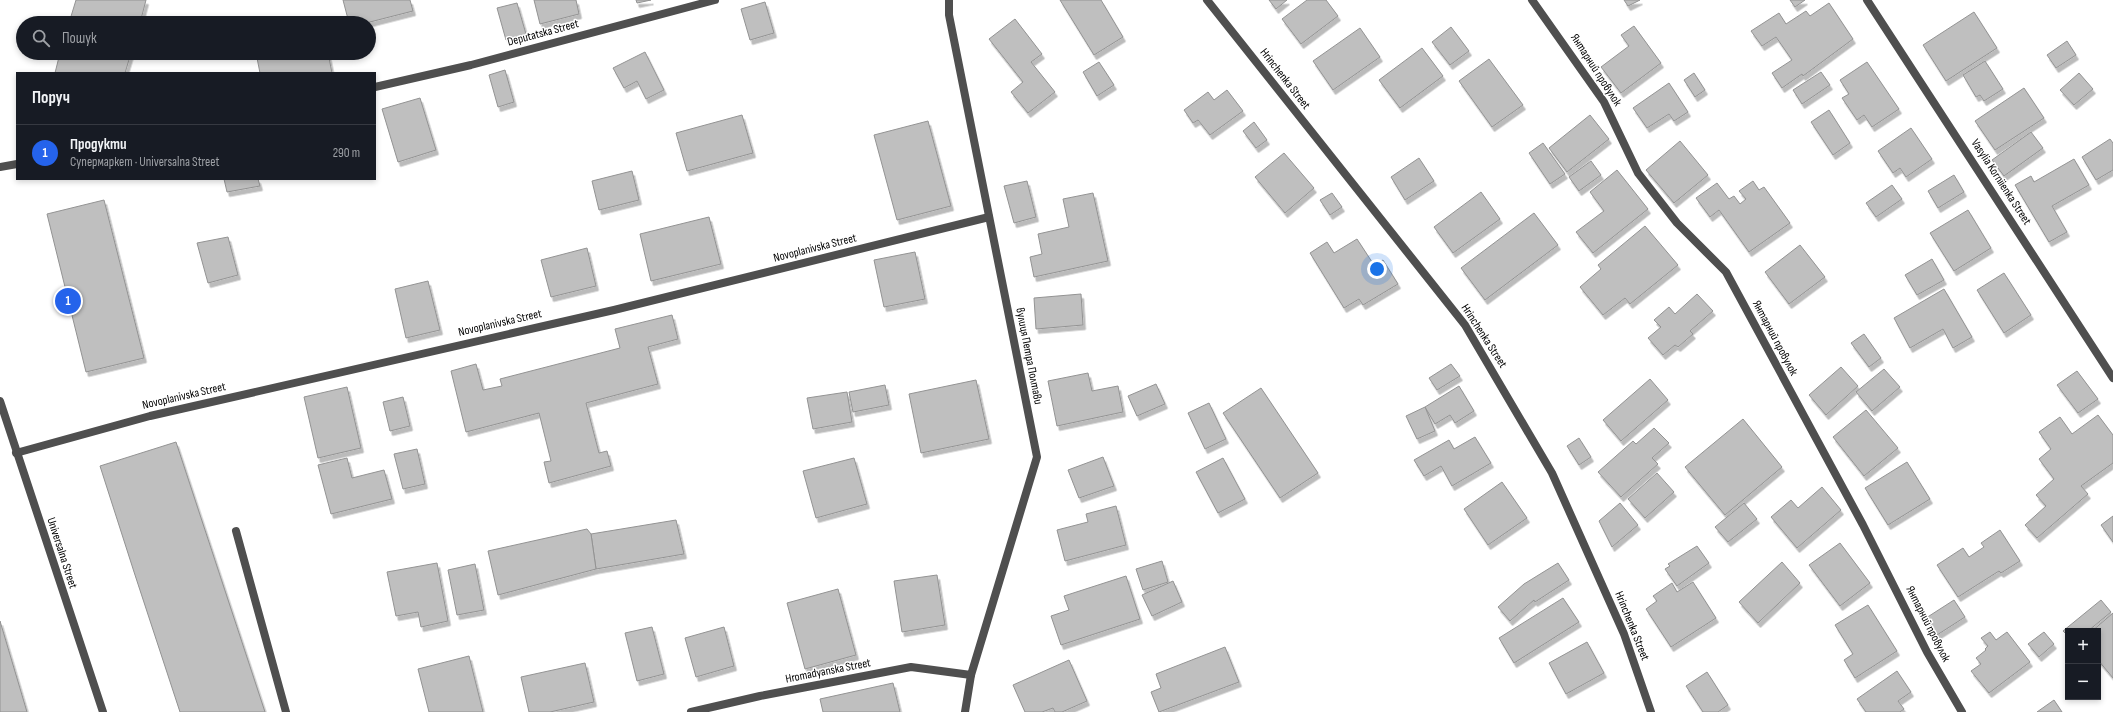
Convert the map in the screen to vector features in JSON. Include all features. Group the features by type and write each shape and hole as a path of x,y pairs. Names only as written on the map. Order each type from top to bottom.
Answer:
{"street":[{"name":"Deputatska Street","path":"376,87 471,65 715,0"},
{"name":"вулиця Петра Полтави","path":"949,0 949,15 1037,456 971,675 965,712"},
{"name":"Hrinchenka Street","path":"1207,0 1465,326 1552,473 1624,634 1651,712"},
{"name":"Янтарний провулок","path":"1532,0 1604,102 1638,173 1677,223 1726,272 1863,525 1927,652 1962,712"},
{"name":"Vasylia Korniienka Street","path":"1867,0 2113,378"},
{"path":"0,167 16,164"},
{"name":"Novoplanivska Street","path":"16,452 150,416 614,310 989,218"},
{"name":"Universalna Street","path":"0,401 103,712"},
{"path":"236,532 286,712"},
{"name":"Hromadyanska Street","path":"691,712 760,696 911,667 971,675"}],"building":[{"path":"76,0 146,0 142,16 71,16"},
{"path":"343,0 410,0 413,11 376,20 376,16 347,16"},
{"path":"534,0 576,0 579,14 540,24"},
{"path":"636,0 651,0 637,3"},
{"path":"1060,0 1101,0 1123,37 1094,55"},
{"path":"1269,0 1287,0 1276,9"},
{"path":"1307,0 1326,0 1338,16 1301,44 1282,19"},
{"path":"1624,0 1640,0 1628,6"},
{"path":"1790,0 1805,0 1795,7"},
{"path":"765,2 774,33 750,40 741,9"},
{"path":"517,3 526,34 506,40 497,8"},
{"path":"1829,3 1853,39 1803,76 1802,74 1782,88 1772,73 1792,60 1776,37 1762,46 1751,31 1779,13 1786,24 1806,11 1810,16"},
{"path":"1974,12 1997,48 1946,81 1923,45"},
{"path":"1015,19 1042,54 1031,62 1055,92 1028,113 1011,92 1023,82 989,39"},
{"path":"1634,26 1661,63 1621,93 1601,67 1629,46 1621,35"},
{"path":"1451,27 1469,51 1450,65 1432,42"},
{"path":"1360,28 1380,57 1333,90 1313,61"},
{"path":"2067,41 2076,55 2056,68 2047,55"},
{"path":"1422,48 1443,76 1400,108 1379,80"},
{"path":"645,52 664,90 646,99 637,81 624,88 613,68"},
{"path":"1489,59 1523,105 1492,127 1459,81"},
{"path":"58,60 129,60 125,72 55,72"},
{"path":"257,60 329,60 332,72 260,72"},
{"path":"1985,61 2003,89 1984,101 1980,95 1976,97 1963,75"},
{"path":"1099,62 1114,85 1097,96 1083,72"},
{"path":"1867,62 1899,109 1872,127 1864,115 1857,120 1842,98 1849,94 1840,80"},
{"path":"505,70 514,102 498,107 489,75"},
{"path":"1821,72 1830,85 1802,104 1793,90"},
{"path":"1694,73 1705,90 1695,97 1684,80"},
{"path":"2079,73 2093,89 2074,105 2060,90"},
{"path":"1669,83 1688,112 1674,121 1669,114 1647,128 1633,108"},
{"path":"2024,88 2044,118 1995,150 1975,121"},
{"path":"1227,90 1243,111 1210,135 1198,120 1193,123 1184,110 1208,92 1214,100"},
{"path":"420,98 436,150 398,162 382,109"},
{"path":"1829,110 1850,143 1833,155 1811,122"},
{"path":"742,115 753,153 687,171 676,133"},
{"path":"1590,115 1609,139 1567,172 1549,148"},
{"path":"928,121 951,206 897,220 874,135"},
{"path":"1254,122 1267,140 1256,148 1243,131"},
{"path":"1911,128 1932,159 1906,177 1900,168 1893,173 1878,151"},
{"path":"2031,132 2043,148 2004,176 1992,160"},
{"path":"2110,139 2113,143 2113,170 2096,180 2082,157"},
{"path":"1680,141 1708,175 1674,203 1646,170"},
{"path":"1543,143 1565,174 1550,184 1529,153"},
{"path":"1284,153 1314,188 1285,213 1255,177"},
{"path":"1419,158 1434,181 1405,200 1391,177"},
{"path":"2074,159 2089,185 2052,206 2067,232 2049,242 2015,185 2031,176 2034,182"},
{"path":"1591,161 1601,175 1579,191 1569,177"},
{"path":"1617,170 1648,209 1593,253 1576,232 1604,211 1590,192"},
{"path":"632,171 639,200 599,210 592,181"},
{"path":"1954,175 1964,192 1938,208 1928,191"},
{"path":"224,180 258,180 260,186 227,192"},
{"path":"1027,181 1036,217 1014,223 1004,186"},
{"path":"1753,181 1759,190 1764,187 1790,223 1749,252 1719,210 1710,217 1696,198 1717,183 1729,199 1734,196 1740,204 1746,199 1739,191"},
{"path":"1892,185 1902,199 1876,217 1866,203"},
{"path":"1481,192 1500,219 1453,253 1434,227"},
{"path":"1093,193 1108,261 1034,277 1030,257 1042,254 1038,234 1069,227 1063,199"},
{"path":"1332,193 1342,207 1330,215 1320,200"},
{"path":"104,200 144,358 86,372 47,214"},
{"path":"1968,210 1991,248 1954,271 1930,233"},
{"path":"1534,213 1558,245 1485,300 1461,268"},
{"path":"709,217 721,264 651,281 640,234"},
{"path":"1645,226 1678,265 1630,304 1625,298 1603,315 1580,287 1601,269 1598,265"},
{"path":"228,237 238,275 208,283 197,243"},
{"path":"1357,239 1374,265 1383,260 1398,284 1363,305 1359,299 1344,308 1310,253 1327,242 1334,253"},
{"path":"1800,245 1825,277 1789,304 1765,272"},
{"path":"587,248 596,286 551,297 541,260"},
{"path":"915,252 925,299 884,307 874,260"},
{"path":"1932,259 1944,280 1917,295 1905,275"},
{"path":"2004,273 2031,315 2004,333 1977,290"},
{"path":"428,281 440,330 406,338 395,289"},
{"path":"1944,289 1972,337 1953,348 1943,329 1910,348 1894,318"},
{"path":"1081,294 1083,325 1036,329 1034,298"},
{"path":"1697,294 1713,311 1690,331 1693,334 1678,347 1675,345 1663,355 1648,338 1661,327 1654,320 1669,307 1675,314"},
{"path":"672,315 678,339 648,347 658,384 586,403 599,453 607,451 611,466 549,483 544,462 551,461 539,413 466,432 451,371 476,364 483,390 502,386 500,379 620,348 615,329"},
{"path":"1864,334 1881,358 1869,367 1851,343"},
{"path":"1451,364 1460,376 1437,390 1429,378"},
{"path":"1841,367 1858,386 1826,415 1809,395"},
{"path":"1884,369 1900,387 1872,411 1856,392"},
{"path":"2077,371 2098,399 2078,413 2057,385"},
{"path":"1088,373 1092,391 1118,386 1123,412 1057,426 1048,381"},
{"path":"1650,379 1668,400 1621,441 1603,420"},
{"path":"976,380 989,439 921,453 909,394"},
{"path":"1156,384 1165,404 1137,416 1128,396"},
{"path":"885,385 889,405 853,412 849,392"},
{"path":"1459,386 1474,411 1455,423 1450,415 1435,424 1425,407"},
{"path":"347,387 361,448 318,458 304,397"},
{"path":"1261,388 1318,473 1280,498 1223,413"},
{"path":"847,392 852,422 813,429 807,398"},
{"path":"403,397 410,426 390,431 383,402"},
{"path":"1209,403 1226,439 1205,449 1188,413"},
{"path":"1425,407 1435,431 1417,439 1406,416"},
{"path":"1866,410 1898,448 1864,476 1833,437"},
{"path":"2098,415 2113,435 2113,463 2081,486 2088,494 2037,538 2025,525 2046,506 2036,495 2054,479 2039,459 2051,449 2039,432 2060,417 2072,434"},
{"path":"1743,419 1782,467 1725,515 1685,467"},
{"path":"1654,428 1669,443 1652,458 1658,464 1621,497 1598,472 1633,441 1636,444"},
{"path":"1475,437 1491,463 1452,486 1441,466 1424,476 1414,460 1449,440 1454,449"},
{"path":"1579,438 1591,457 1579,465 1567,446"},
{"path":"176,442 265,712 180,712 100,466"},
{"path":"417,449 425,484 403,489 394,454"},
{"path":"1103,457 1114,486 1079,498 1068,470"},
{"path":"347,458 352,478 384,470 392,499 331,514 318,465"},
{"path":"854,458 867,504 816,518 803,471"},
{"path":"1223,458 1245,499 1218,513 1196,472"},
{"path":"1907,462 1930,499 1888,525 1865,488"},
{"path":"1657,473 1674,492 1645,518 1628,499"},
{"path":"1502,482 1527,518 1488,545 1464,509"},
{"path":"1822,487 1841,510 1797,548 1771,517 1791,500 1798,508"},
{"path":"1620,503 1638,525 1612,547 1599,521"},
{"path":"1744,503 1757,519 1728,542 1715,527"},
{"path":"1116,506 1126,545 1065,561 1057,530 1088,522 1086,514"},
{"path":"2113,516 2113,542 2101,525"},
{"path":"676,520 684,554 596,569 591,534"},
{"path":"587,529 591,534 596,569 498,595 488,551"},
{"path":"2000,530 2020,561 2001,573 1999,571 1958,597 1937,565 1963,548 1969,557 1984,547 1981,543"},
{"path":"1840,543 1870,583 1840,606 1809,565"},
{"path":"1697,546 1709,563 1677,586 1665,569 1670,566 1668,564"},
{"path":"1162,561 1168,582 1143,590 1136,569"},
{"path":"1782,562 1800,583 1758,623 1739,602"},
{"path":"437,563 448,621 421,627 418,612 396,616 387,572"},
{"path":"1558,563 1569,580 1535,602 1534,600 1510,621 1498,607 1524,584"},
{"path":"475,564 484,610 457,615 448,570"},
{"path":"937,575 945,625 902,632 894,581"},
{"path":"1126,576 1140,619 1061,645 1051,616 1069,610 1064,596"},
{"path":"1173,581 1182,602 1152,616 1142,595"},
{"path":"1693,582 1716,618 1671,647 1646,609 1657,601 1653,596 1672,583 1677,592"},
{"path":"838,589 856,655 805,669 787,603"},
{"path":"1563,598 1579,622 1514,663 1499,638"},
{"path":"1954,600 1965,617 1937,635 1926,618"},
{"path":"2101,600 2111,612 2092,628 2067,628"},
{"path":"1868,605 1897,651 1855,678 1844,660 1853,654 1835,625"},
{"path":"2113,613 2113,678 2101,664 2101,628 2096,628"},
{"path":"0,621 27,712 0,712"},
{"path":"652,627 664,674 637,681 625,633"},
{"path":"724,627 734,666 696,677 685,638"},
{"path":"1990,632 1996,640 2007,632 2030,662 1989,693 1971,671 1981,664 1976,658 1986,650 1985,649 1988,646 1981,638"},
{"path":"2044,632 2054,644 2039,657 2028,644"},
{"path":"1587,642 1604,673 1566,694 1549,663"},
{"path":"1225,647 1239,682 1159,712 1151,692 1161,688 1156,674"},
{"path":"469,656 483,712 429,712 418,669"},
{"path":"1069,660 1087,701 1062,712 1055,712 1053,708 1042,712 1025,712 1013,685"},
{"path":"585,663 594,702 550,712 529,712 521,677"},
{"path":"1897,671 1911,692 1898,701 1904,709 1900,712 1866,712 1857,699"},
{"path":"1707,672 1728,705 1718,712 1703,712 1686,686"},
{"path":"893,683 900,712 823,712 820,699"},
{"path":"2054,700 2062,712 2037,712"}],"place":[{"name":"Продукти","path":"68,301"}]}
